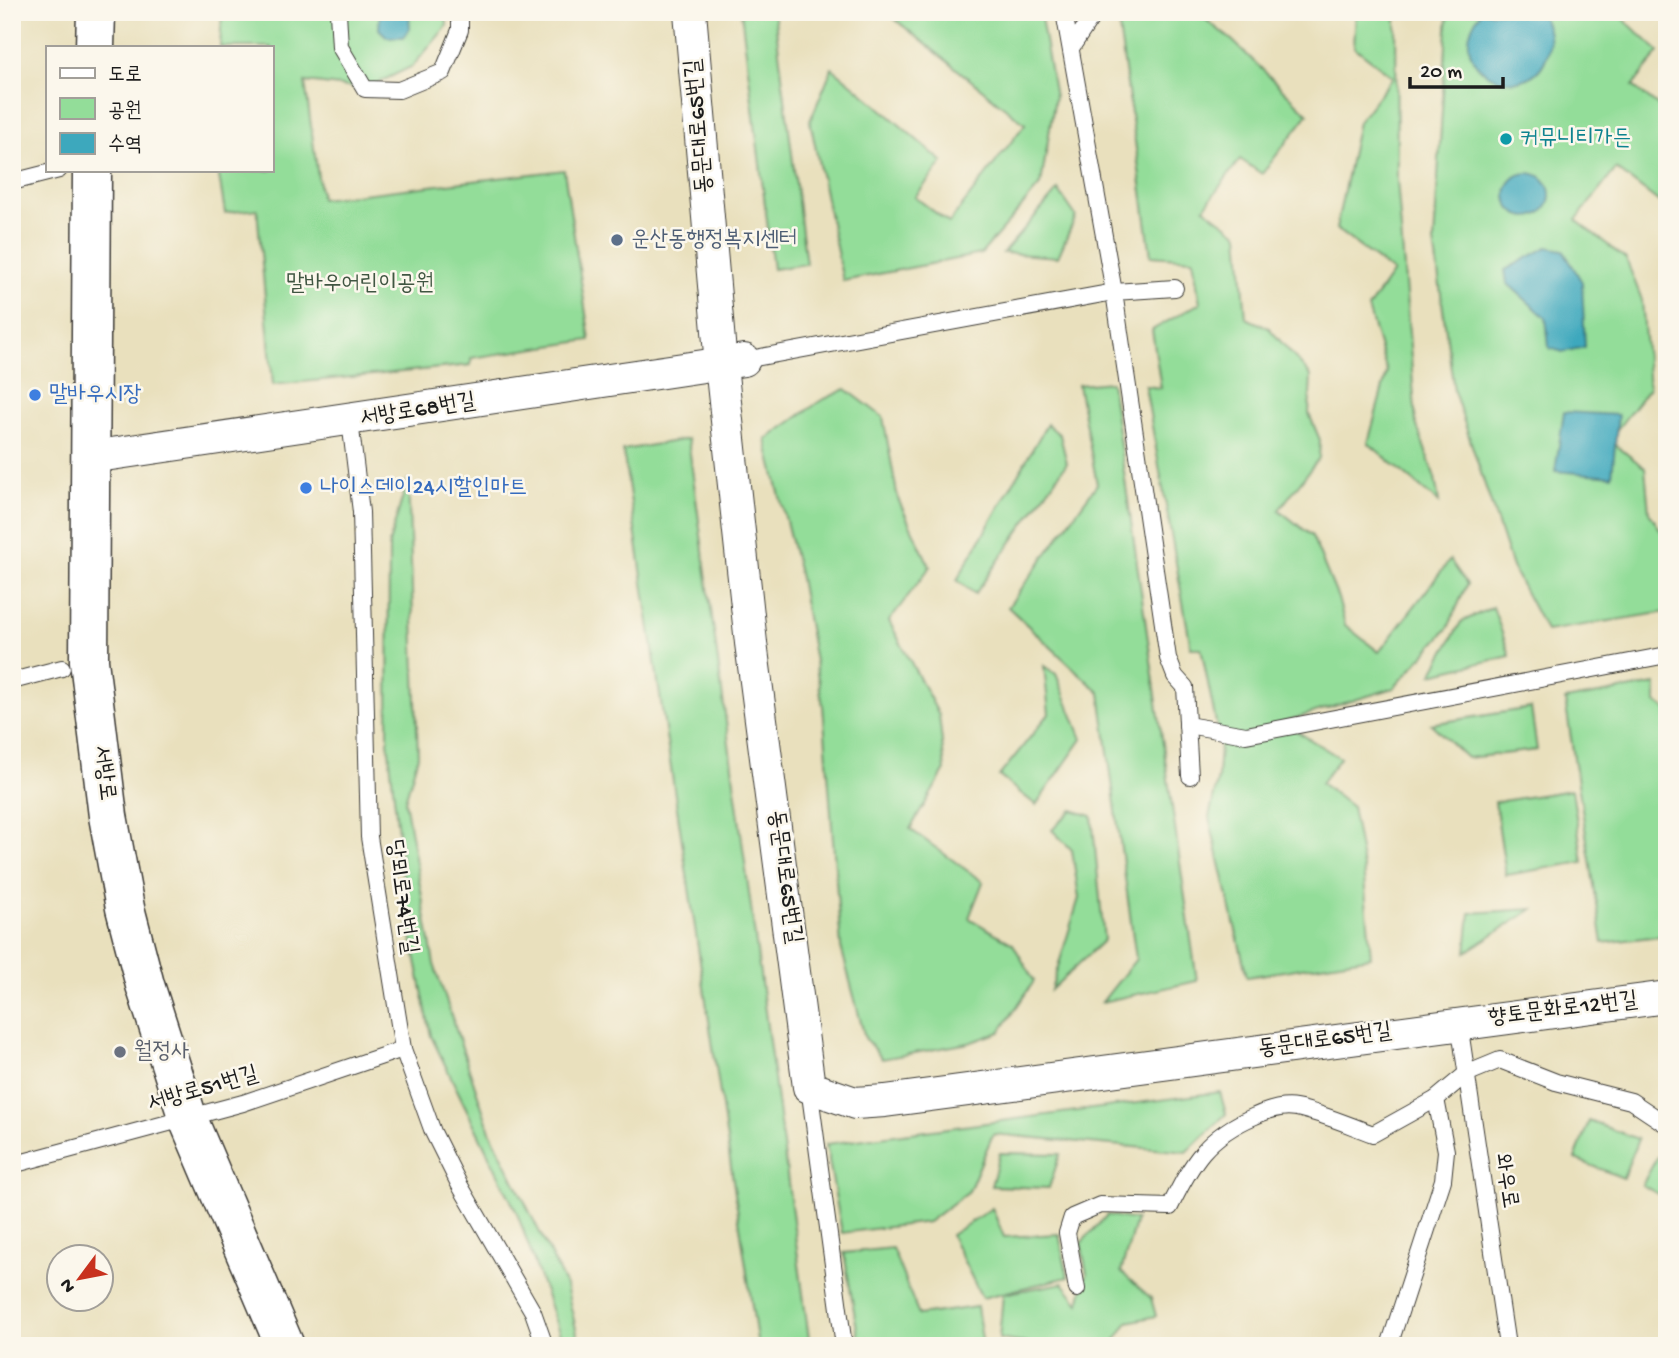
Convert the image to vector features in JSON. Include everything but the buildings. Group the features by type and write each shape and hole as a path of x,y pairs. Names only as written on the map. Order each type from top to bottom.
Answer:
{"main road":[{"path":"95,46 96,12"},
{"name":"서방로","path":"92,172 89,661 108,816 135,947 188,1119 285,1346"}],"street":[{"name":"동문대로65번길","path":"690,12 732,363 751,643 809,1087 855,1103 885,1101 1459,1023"},
{"name":"서방로68번길","path":"91,457 732,363"},
{"name":"향토문화로12번길","path":"1459,1023 1667,997"}],"lane":[{"path":"338,12 340,47 365,89 399,90 443,72 460,30 460,12"},
{"path":"1065,12 1114,292 1168,658 1175,676 1185,687 1190,776"},
{"path":"1071,48 1095,12"},
{"path":"12,182 51,172"},
{"path":"732,363 1114,292 1175,288"},
{"name":"당뫼로74번길","path":"349,421 361,512 369,837 403,1049 433,1132 459,1184 528,1302 545,1346"},
{"path":"1187,725 1246,735 1667,655"},
{"path":"12,681 62,668"},
{"name":"와우로","path":"1459,1023 1507,1346"},
{"name":"서방로51번길","path":"12,1165 188,1119 403,1049"},
{"path":"1077,1289 1068,1233 1072,1217 1100,1205 1170,1207 1193,1162 1224,1131 1270,1110 1295,1107 1373,1134 1436,1099 1466,1074 1500,1060 1556,1082 1631,1101 1667,1125"},
{"path":"809,1087 844,1346"},
{"path":"1389,1346 1443,1180 1446,1151 1436,1099"}],"green space":[{"name":"말바우어린이공원","path":"222,12 446,12 447,26 413,66 365,89 305,82 321,199 564,170 590,340 471,358 471,365 273,385 257,209 225,213 218,172 273,172 273,46 220,46"},
{"path":"741,12 774,12 806,264 773,269"},
{"path":"886,12 1040,12 1055,97 1041,184 981,254 843,281 810,121 832,68 943,162 915,197 949,223 1025,124"},
{"path":"1126,12 1196,12 1233,41 1308,114 1262,174 1240,159 1204,208 1239,234 1246,318 1269,328 1311,376 1309,414 1320,440 1319,458 1279,510 1312,536 1338,598 1345,625 1379,652 1450,560 1467,584 1448,628 1394,688 1282,722 1340,758 1321,783 1352,807 1363,867 1371,957 1247,977 1209,817 1218,778 1220,743 1201,648 1191,648 1145,386 1161,388 1152,330 1200,303 1193,259 1151,256 1118,20"},
{"path":"1356,12 1396,12 1397,179 1416,423 1435,478 1439,503 1368,443 1387,372 1368,308 1393,272 1336,229 1358,122 1393,77 1354,47"},
{"path":"1448,12 1616,12 1659,52 1633,86 1667,113 1667,208 1616,169 1576,220 1626,259 1642,300 1649,388 1609,440 1645,468 1649,512 1667,540 1667,612 1546,631 1512,567 1454,391 1434,242"},
{"path":"1058,190 1076,216 1058,257 1003,253"},
{"path":"1111,382 1197,981 1102,1002 1136,959 1100,693 1008,607 1097,484 1078,385"},
{"path":"846,389 883,417 898,499 930,567 889,621 939,715 945,770 910,829 983,882 969,918 1013,944 1034,981 1000,1032 969,1043 882,1059 865,1038 841,947 823,706 800,578 766,440 820,401"},
{"path":"1047,424 1060,435 1067,463 975,594 957,580"},
{"path":"688,439 810,1346 758,1346 623,450"},
{"path":"408,479 418,756 405,801 434,964 490,1131 566,1286 580,1346 564,1346 517,1213 431,1036 407,915 388,741 389,543"},
{"path":"1493,607 1510,656 1432,674 1461,622"},
{"path":"1044,666 1056,674 1082,739 1036,805 999,776 1049,714"},
{"path":"1656,684 1656,702 1667,710 1667,935 1603,943 1565,700"},
{"path":"1531,708 1537,750 1467,758 1431,724"},
{"path":"1572,790 1583,862 1506,875 1495,802"},
{"path":"1072,810 1092,816 1104,940 1051,990 1079,898 1072,850 1052,830"},
{"path":"1533,909 1466,952 1470,913"},
{"path":"1220,1092 1226,1114 1187,1152 993,1134 969,1191 928,1222 842,1233 826,1144"},
{"path":"1589,1121 1638,1139 1623,1178 1575,1159"},
{"path":"1000,1153 1060,1154 1049,1188 991,1186"},
{"path":"1657,1157 1667,1162 1667,1199 1642,1185"},
{"path":"992,1208 1004,1237 1059,1234 1068,1277 982,1298 951,1235"},
{"path":"1107,1215 1136,1220 1121,1272 1151,1298 1156,1316 1128,1322 1112,1346 1043,1346 999,1339 1003,1294 1063,1283 1079,1303 1087,1274 1081,1243"},
{"path":"892,1248 919,1315 977,1307 983,1346 860,1346 844,1253"}],"water":[{"path":"380,12 409,12 410,29 403,37 387,37 379,29"},
{"path":"1481,12 1538,12 1548,28 1549,38 1549,47 1541,67 1527,78 1510,81 1493,77 1479,67 1470,52 1470,33"},
{"path":"1528,173 1543,180 1550,195 1543,210 1528,217 1513,210 1506,195 1513,180"},
{"path":"1547,247 1563,250 1582,282 1585,347 1563,352 1549,348 1546,318 1507,283 1505,270"},
{"path":"1564,412 1618,415 1612,476 1555,471"}],"place":[{"name":"커뮤니티가든","path":"1506,139"},
{"name":"운산동행정복지센터","path":"617,240"},
{"name":"말바우시장","path":"35,395"},
{"name":"나이스데이24시할인마트","path":"306,488"},
{"name":"월정사","path":"120,1052"}]}
